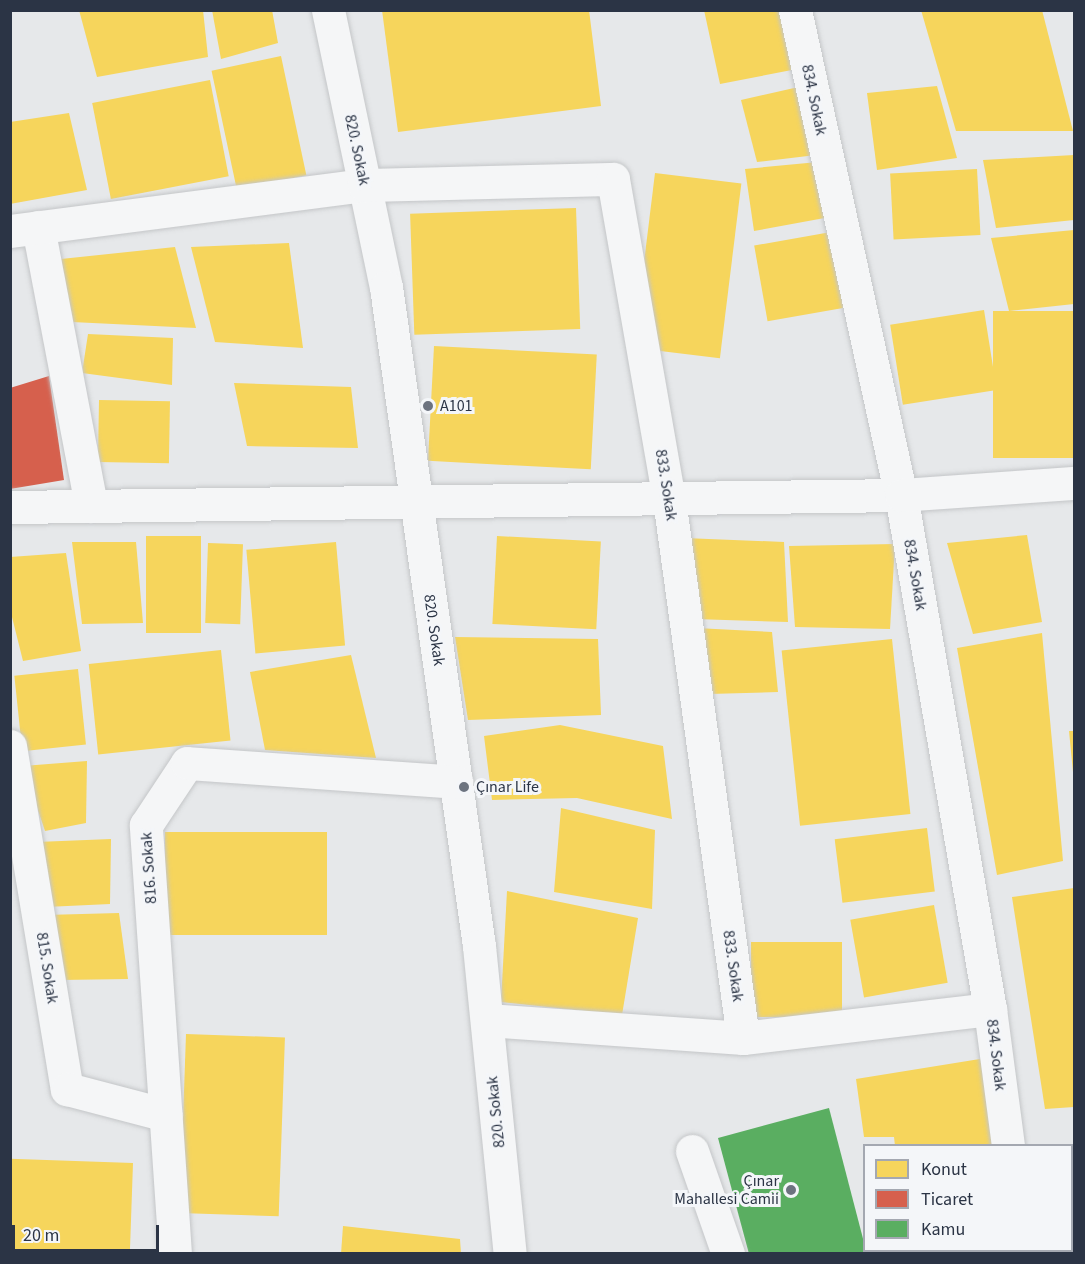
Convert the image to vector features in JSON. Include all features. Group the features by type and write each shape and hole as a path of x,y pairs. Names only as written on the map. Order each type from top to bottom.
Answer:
{"street":[{"name":"820. Sokak","path":"328,10 386,288 456,782 487,1020 510,1254"},
{"name":"834. Sokak","path":"795,10 901,495 990,1009 1008,1144"},
{"name":"833. Sokak","path":"364,185 613,179 669,500 743,1038"},
{"path":"91,506 24,229 364,185"},
{"path":"10,507 669,500 901,495 1074,483"},
{"name":"815. Sokak","path":"10,746 67,1089 166,1115"},
{"name":"816. Sokak","path":"175,1254 146,825 187,763 456,782"},
{"path":"487,1020 743,1038 990,1009"},
{"path":"692,1151 728,1254"}],"building: Konut":[{"path":"79,10 203,10 208,57 97,77"},
{"path":"212,10 272,10 278,43 221,59"},
{"path":"382,10 589,10 601,106 398,132"},
{"path":"704,10 786,10 797,69 720,84"},
{"path":"921,10 1042,10 1073,131 956,131"},
{"path":"281,56 306,175 237,190 212,71"},
{"path":"210,80 229,176 111,199 92,103"},
{"path":"803,86 816,155 757,162 741,100"},
{"path":"937,86 957,158 877,170 867,93"},
{"path":"69,113 87,190 10,204 10,122"},
{"path":"1074,155 1074,220 996,228 983,160"},
{"path":"818,162 830,217 754,231 745,169"},
{"path":"977,169 980,235 894,239 890,174"},
{"path":"655,173 741,184 720,358 634,348"},
{"path":"576,208 580,329 414,335 410,214"},
{"path":"1074,230 1074,304 1009,311 991,238"},
{"path":"831,232 844,308 768,321 754,246"},
{"path":"289,243 303,348 215,342 191,247"},
{"path":"175,247 196,328 72,322 61,259"},
{"path":"984,310 997,390 903,405 890,325"},
{"path":"993,311 1074,311 1074,458 993,458"},
{"path":"88,334 173,338 172,385 82,373"},
{"path":"434,346 597,355 591,469 428,461"},
{"path":"234,383 351,387 358,448 247,446"},
{"path":"99,400 170,401 169,463 98,462"},
{"path":"1027,535 1042,622 973,634 947,543"},
{"path":"146,536 201,536 201,633 146,633"},
{"path":"497,536 601,541 596,629 492,624"},
{"path":"684,538 784,542 788,622 694,619"},
{"path":"72,542 136,542 143,623 82,624"},
{"path":"336,542 345,646 255,653 246,550"},
{"path":"208,543 243,544 240,624 205,623"},
{"path":"895,544 890,629 795,627 789,546"},
{"path":"66,553 81,651 23,661 10,609 10,557"},
{"path":"696,628 772,632 778,692 709,694"},
{"path":"1042,633 1063,861 997,875 957,648"},
{"path":"455,637 598,639 601,715 468,720"},
{"path":"892,639 910,814 800,826 782,651"},
{"path":"221,650 231,741 98,754 89,664"},
{"path":"351,655 376,758 265,750 250,672"},
{"path":"78,669 86,745 22,751 14,676"},
{"path":"560,725 663,746 672,819 577,798 492,800 484,736"},
{"path":"1069,731 1074,731 1074,772 1073,772"},
{"path":"87,761 86,823 45,831 23,766"},
{"path":"561,808 655,830 652,909 554,892"},
{"path":"927,828 935,892 842,903 835,839"},
{"path":"165,832 327,832 327,935 165,935"},
{"path":"111,839 110,904 46,907 37,842"},
{"path":"1074,888 1074,1107 1045,1109 1012,897"},
{"path":"507,891 638,918 622,1015 501,1002"},
{"path":"934,905 948,983 864,998 850,920"},
{"path":"119,913 128,979 60,980 45,915"},
{"path":"751,942 842,942 842,1017 751,1017"},
{"path":"186,1034 285,1037 279,1216 180,1213"},
{"path":"986,1058 996,1144 895,1144 894,1137 864,1137 856,1079"},
{"path":"10,1159 133,1163 130,1254 10,1250"},
{"path":"343,1226 460,1239 461,1254 341,1254"},
{"path":"905,1252 943,1252 905,1254"}],"building: Ticaret":[{"path":"49,376 64,480 10,489 10,388"}],"building: Kamu":[{"name":"Çınar Mahallesi Camii","path":"829,1108 863,1239 863,1252 867,1254 749,1254 718,1138"}],"place":[{"name":"A101","path":"428,406"},
{"name":"Çınar Life","path":"464,787"},
{"name":"Çınar Mahallesi Camii","path":"791,1190"}]}
